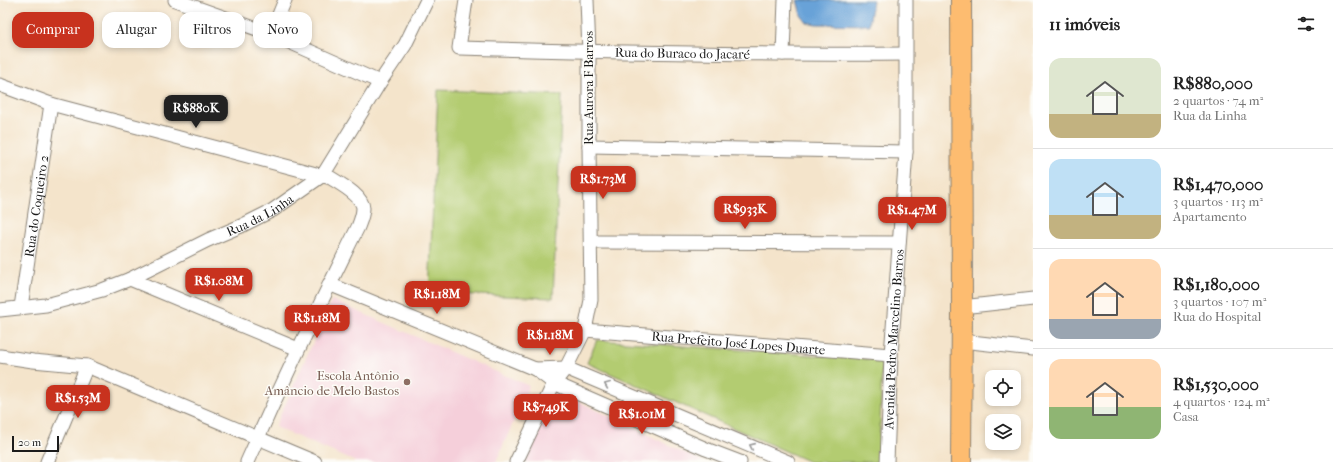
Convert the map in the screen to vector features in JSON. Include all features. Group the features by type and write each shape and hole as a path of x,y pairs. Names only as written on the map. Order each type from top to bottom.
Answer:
{"main road":[{"path":"960,0 962,307 961,462"}],"street":[{"path":"175,0 253,28"},
{"path":"280,12 285,0"},
{"name":"Rua da Linha","path":"0,310 46,305 102,290 130,279 208,240 273,210 323,175 380,82 405,46 427,0"},
{"name":"Rua do Buraco do Jacaré","path":"466,0 459,48 589,52 906,54"},
{"name":"Rua Aurora F Barros","path":"516,462 554,383 566,368 586,330 591,300 589,52 587,0"},
{"path":"783,54 785,0"},
{"name":"Avenida Pedro Marcelino Barros","path":"887,462 891,355 906,152 906,0"},
{"path":"303,48 380,82"},
{"path":"0,85 51,104 323,175 331,178 355,195 361,202 363,208 358,228 298,349 247,462"},
{"name":"Rua do Coqueiro 2","path":"20,307 51,104"},
{"path":"589,146 906,152"},
{"path":"591,242 899,243"},
{"path":"130,279 298,349"},
{"path":"329,284 535,369 554,383 706,449 740,462"},
{"path":"962,307 1033,299"},
{"name":"Rua Prefeito José Lopes Duarte","path":"586,330 891,355"},
{"path":"962,341 1033,348"},
{"path":"0,356 87,366 314,462"},
{"path":"47,462 87,366"},
{"path":"535,369 566,368 788,462"},
{"path":"706,449 715,430"}],"shaded area":[{"name":"Escola Antônio Amâncio de Melo Bastos","path":"332,300 529,386 496,462 356,462 275,427"},
{"path":"555,390 704,462 521,462"}],"green space":[{"path":"438,90 562,95 553,298 429,293"},
{"path":"597,340 882,360 879,462 810,462 587,363"}],"water":[{"path":"797,0 873,0 869,25 816,24 806,22 801,15"}],"place":[{"name":"Escola Antônio Amâncio de Melo Bastos","path":"407,382"}]}
